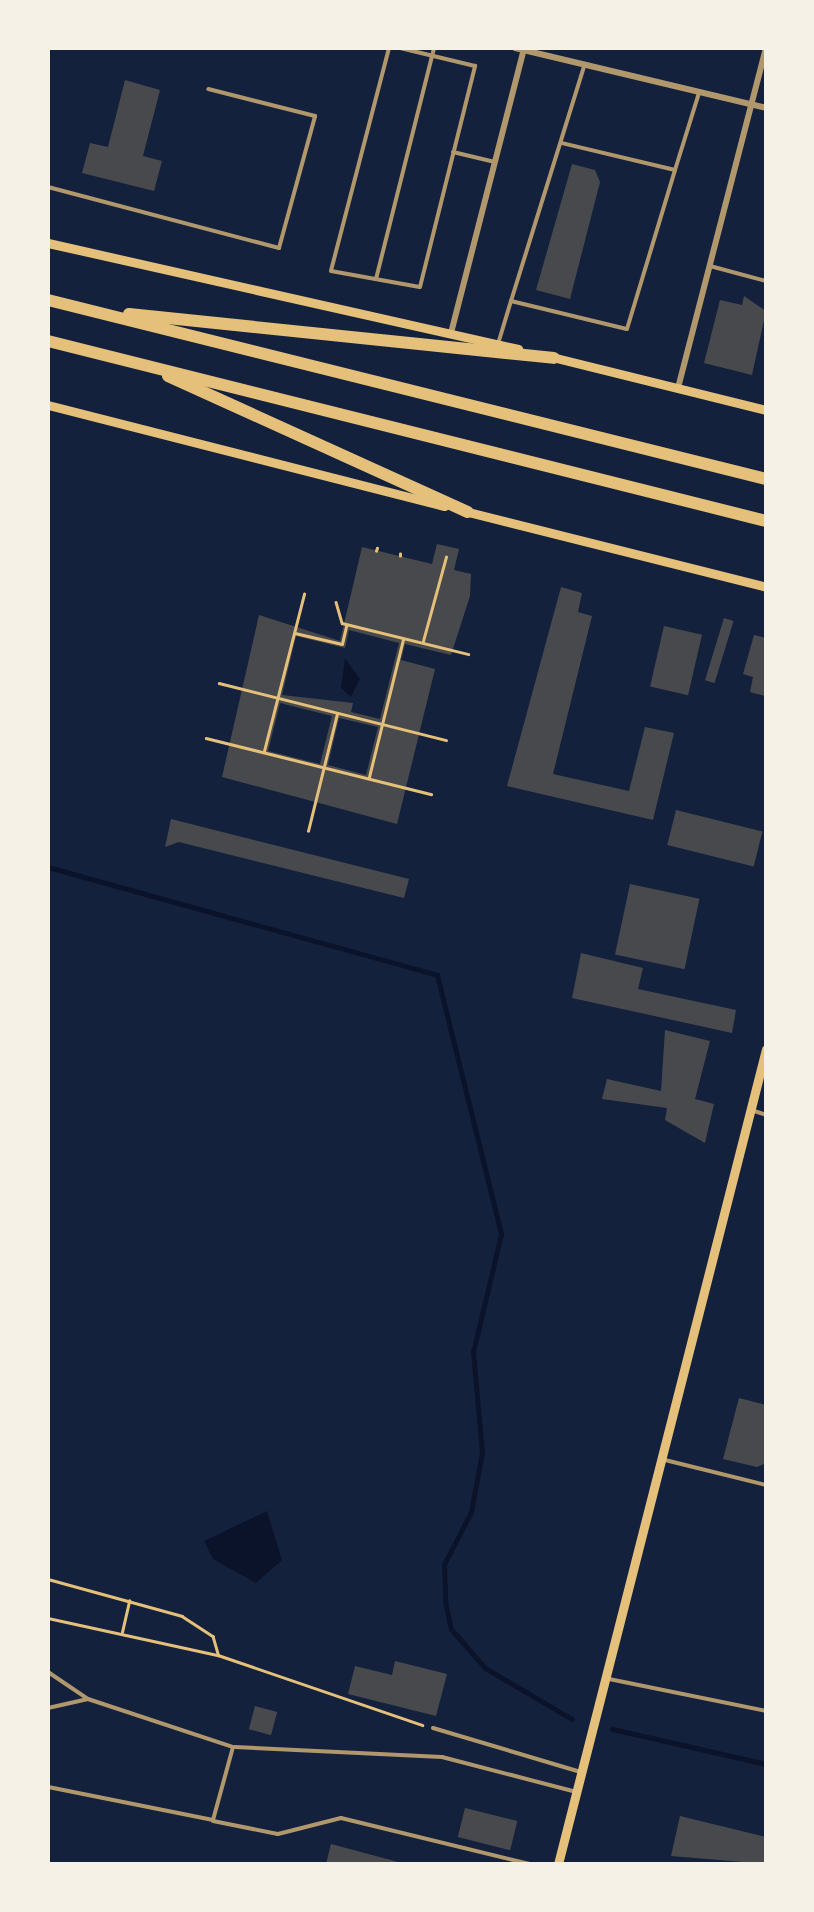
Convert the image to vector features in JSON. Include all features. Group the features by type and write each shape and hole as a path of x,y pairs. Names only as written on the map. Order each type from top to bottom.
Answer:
{"highway":[{"path":"48,300 766,480"},
{"path":"90,310 554,358"},
{"path":"48,340 766,521"},
{"path":"143,364 468,512"}],"main road":[{"path":"48,242 451,333 766,410"},
{"path":"48,405 766,587"},
{"path":"558,1864 766,1050"}],"street":[{"path":"451,333 521,48 766,108"},
{"path":"678,388 766,48"}],"lane":[{"path":"389,48 331,271 420,287 475,66 400,48"},
{"path":"376,279 434,48"},
{"path":"498,344 585,64"},
{"path":"48,186 280,248 315,116 208,89"},
{"path":"511,301 627,330 699,92"},
{"path":"562,143 675,170"},
{"path":"454,152 495,162"},
{"path":"710,266 766,281"},
{"path":"751,1110 766,1114"},
{"path":"661,1459 766,1485"},
{"path":"48,1672 88,1700 234,1747 442,1756 576,1792"},
{"path":"605,1678 766,1711"},
{"path":"48,1708 88,1700"},
{"path":"433,1728 581,1772"},
{"path":"213,1820 234,1747"},
{"path":"48,1787 278,1834 341,1818 529,1864"}],"path":[{"path":"422,643 446,556"},
{"path":"264,752 304,594"},
{"path":"294,632 342,644 347,624 336,602"},
{"path":"347,624 468,654"},
{"path":"368,778 404,638"},
{"path":"220,684 446,740"},
{"path":"354,717 356,707"},
{"path":"308,830 337,713"},
{"path":"206,738 431,794"},
{"path":"48,1579 182,1616 213,1636 218,1655"},
{"path":"121,1635 130,1599"},
{"path":"48,1618 218,1655 433,1728"}],"water":[{"path":"345,658 360,679 351,697 341,688"},
{"path":"267,1511 282,1560 256,1583 213,1559 204,1541"}],"building":[{"path":"125,80 160,90 143,156 162,161 154,191 82,173 90,143 108,147"},
{"path":"572,164 595,170 600,182 570,299 536,290"},
{"path":"744,296 766,311 752,375 704,363 720,300 742,305"},
{"path":"437,544 459,549 454,570 471,574 470,596 451,655 405,644 401,660 435,669 397,824 222,777 259,615 340,641 362,547 432,564","holes":["349,630 399,643 380,719 351,712 353,703 282,695 296,636 345,648","280,703 332,716 320,764 268,751","339,718 378,727 366,775 328,765"]},
{"path":"561,587 582,593 578,612 592,616 553,774 629,791 645,727 674,733 653,820 507,786"},
{"path":"724,618 734,621 715,683 705,680"},
{"path":"664,626 702,635 688,695 650,686"},
{"path":"754,635 766,638 765,696 750,692 753,677 743,674"},
{"path":"676,810 762,832 754,866 667,845"},
{"path":"171,819 409,879 404,898 179,842 165,847"},
{"path":"630,884 699,899 684,969 615,954"},
{"path":"581,953 643,968 638,989 736,1010 732,1033 572,998"},
{"path":"665,1030 710,1041 695,1099 714,1104 705,1143 665,1120 667,1108 602,1099 607,1079 661,1091"},
{"path":"739,1398 766,1405 766,1463 757,1467 723,1459"},
{"path":"395,1661 447,1674 436,1716 348,1694 355,1666 392,1675"},
{"path":"255,1706 277,1712 271,1735 249,1729"},
{"path":"465,1808 517,1821 510,1850 458,1837"},
{"path":"680,1816 766,1837 766,1864 671,1856"},
{"path":"331,1844 402,1863 326,1864"}],"waterway":[{"path":"48,867 437,975 501,1234 473,1352 482,1453 471,1512 444,1564 445,1601 451,1629 485,1668 572,1719"},
{"path":"612,1729 766,1764"}]}
